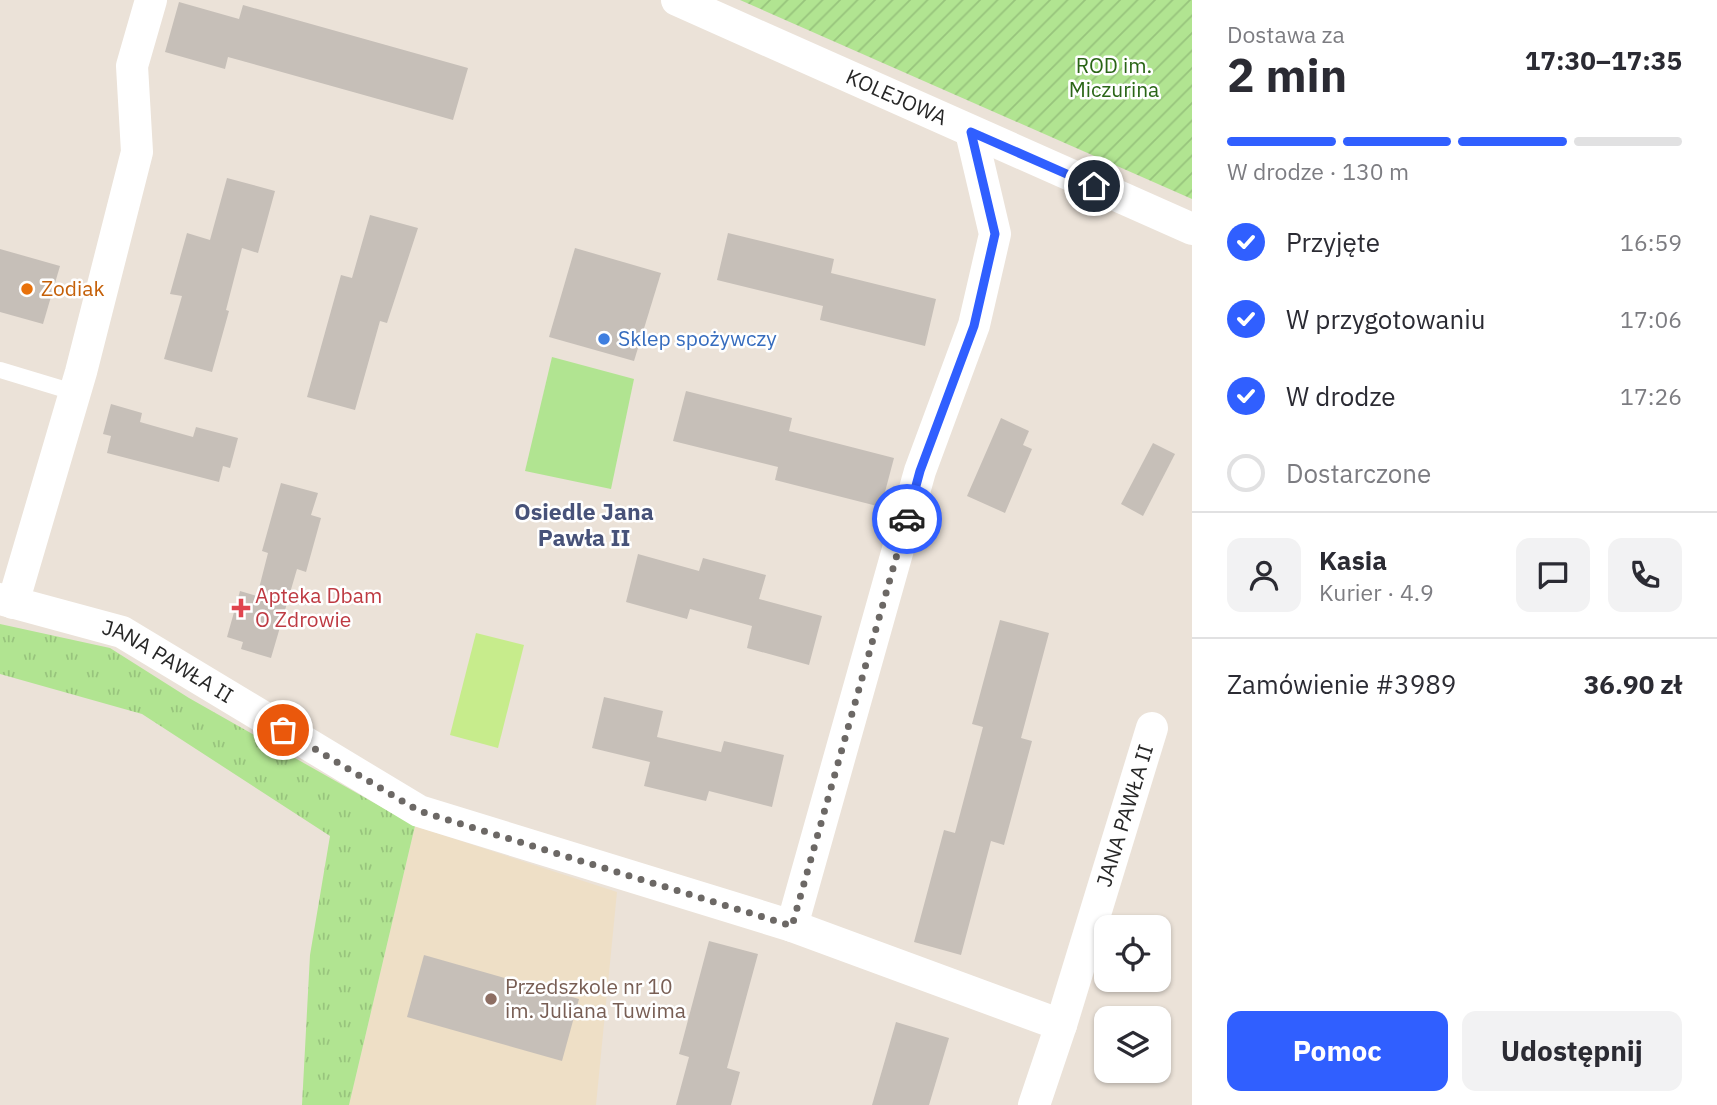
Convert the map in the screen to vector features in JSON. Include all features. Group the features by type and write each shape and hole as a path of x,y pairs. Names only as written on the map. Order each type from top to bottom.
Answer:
{"street":[{"path":"7,601 81,372 137,152 132,66 151,0"},
{"name":"KOLEJOWA","path":"677,0 1192,229"},
{"path":"792,926 920,471 974,326 995,234 971,132"},
{"name":"JANA PAWŁA II","path":"7,601 122,632 419,811 792,926 1061,1025"},
{"name":"JANA PAWŁA II","path":"1034,1105 1152,728"}],"lane":[{"path":"0,370 73,392"}],"shaded area":[{"name":"Przedszkole nr 10 im. Juliana Tuwima","path":"415,826 617,892 596,1105 349,1105"}],"green space":[{"name":"ROD im. Miczurina","path":"740,0 1192,0 1192,199"},
{"path":"552,357 634,379 611,489 525,471"},
{"path":"0,624 110,648 189,698 415,826 349,1105 302,1105 310,955 330,836 142,714 0,674"},
{"path":"476,633 524,645 498,748 450,735"}],"building":[{"path":"179,2 239,19 243,5 468,68 453,120 228,57 225,69 165,52"},
{"path":"227,178 275,191 258,253 242,248 226,310 229,311 212,372 164,359 182,296 170,294 187,233 210,240"},
{"path":"370,215 418,228 387,323 380,321 355,410 307,397 341,275 352,278"},
{"path":"728,233 834,259 831,273 936,299 925,346 820,320 823,306 717,280"},
{"path":"575,248 661,273 634,361 549,337"},
{"name":"Zodiak","path":"0,249 60,266 43,324 0,312"},
{"path":"686,391 792,418 789,431 894,458 881,507 775,480 778,467 673,441"},
{"path":"111,404 142,413 140,422 193,437 196,427 238,438 230,468 223,466 219,482 107,453 111,436 103,434"},
{"path":"1001,418 1029,431 1023,445 1032,449 1005,513 967,496"},
{"path":"1153,443 1175,454 1143,516 1121,504"},
{"path":"281,483 318,493 311,515 321,518 306,572 297,569 271,658 241,649 243,642 227,637 240,591 257,596 268,553 262,551"},
{"path":"638,554 699,571 703,558 766,575 759,599 822,616 809,665 747,648 752,626 690,609 687,619 626,602"},
{"path":"1000,620 1049,633 1021,738 1032,741 1004,845 991,841 961,955 914,942 944,830 955,833 983,727 972,724"},
{"path":"604,697 663,711 657,737 721,752 724,741 784,755 772,807 709,791 706,801 644,786 650,762 592,748"},
{"path":"709,941 758,954 727,1068 740,1072 731,1105 676,1105 689,1057 679,1054"},
{"path":"424,955 579,999 562,1061 407,1017"},
{"path":"896,1022 949,1038 929,1105 872,1105"}],"way so far":[{"path":"283,730 419,811 792,926 907,519"}],"place":[{"name":"Zodiak","path":"27,289"},
{"name":"Sklep spożywczy","path":"604,339"},
{"name":"Apteka Dbam O Zdrowie","path":"241,608"},
{"name":"Przedszkole nr 10 im. Juliana Tuwima","path":"491,999"}],"district":[{"name":"Osiedle Jana Pawła II","path":"584,525"}],"route":[{"path":"907,519 920,471 974,326 995,234 971,132 1094,186"}]}
